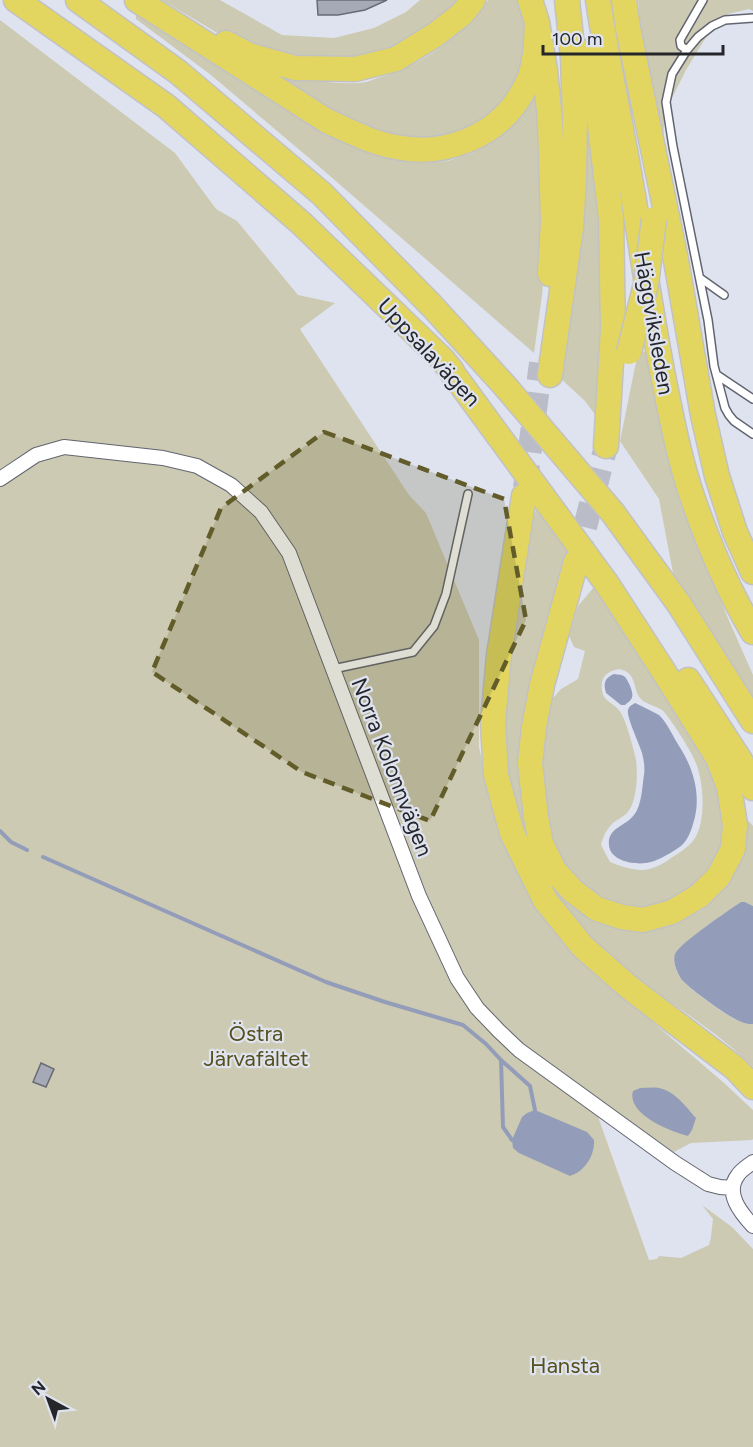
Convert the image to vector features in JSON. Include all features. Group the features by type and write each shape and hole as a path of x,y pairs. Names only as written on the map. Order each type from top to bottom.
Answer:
{"highway":[{"name":"Uppsalavägen","path":"16,0 166,106 301,223 443,360 579,523 661,638 740,760 753,788"},
{"name":"Uppsalavägen","path":"78,0 178,72 322,194 432,306 506,386 613,513 679,604 753,721"},
{"path":"137,0 327,121 360,136 395,147 420,150 444,148 465,142 486,132 517,102 530,79 535,57 533,11"},
{"path":"146,0 249,55 295,68 355,69 396,59 435,35 462,14 473,0"},
{"path":"533,11 545,70 550,122 553,222 545,369 571,228 574,179 573,57 567,0"},
{"path":"585,0 611,218 613,329 606,446 646,284 654,219 652,141"},
{"name":"Häggviksleden","path":"598,0 671,416 691,495 738,607 753,633"},
{"path":"624,0 675,255 703,416 735,532 753,572"},
{"path":"631,0 640,84"},
{"path":"443,360 607,584 718,758 729,786 735,825 733,849 719,876 690,902 672,912 643,920 622,917 597,909 573,891 554,870 541,843 536,817 530,764 534,727 542,685 576,562"},
{"path":"524,496 499,655 493,723 496,775 512,833 545,900 583,947 630,988 735,1068 753,1087"}],"street":[{"name":"Norra Kolonnvägen","path":"0,479 36,455 64,447 163,458 197,466 231,485 261,512 289,553 419,896 458,978 477,1008 519,1050 675,1163 708,1184 720,1188 733,1188"},
{"path":"753,1162 739,1173 733,1188 735,1204 753,1226"}],"lane":[{"path":"687,50 681,46 680,40 703,0"},
{"path":"753,18 725,20 712,26 698,37 672,74 666,102 708,320 714,366 725,408 734,421 753,434"},
{"path":"700,278 724,295"},
{"path":"717,375 753,399"},
{"path":"332,669 413,652 434,626 446,594 468,494"}],"highlighted area":[{"path":"324,432 504,499 526,620 430,821 302,772 152,672 221,508"}],"green space":[{"path":"162,0 220,0 282,35 334,38 374,28 406,12 420,0 464,0 404,46 371,57 304,62 224,37"},
{"path":"488,0 522,0 529,12 527,50 518,80 494,115 453,136 407,141 346,122 258,69 321,81 367,82 413,64 441,47 466,26"},
{"path":"638,0 753,0 753,11 749,9 728,14 708,34 686,70 665,112 663,138 648,69"},
{"path":"135,3 389,157 420,163 448,161 473,153 506,131 541,79 548,228 534,353 211,75 136,19"},
{"name":"Östra Järvafältet","path":"0,20 175,153 216,209 237,221 298,295 335,303 300,329 409,495 426,513 479,640 479,747 497,829 519,875 542,915 608,984 753,1110 752,1140 691,1143 674,1152 591,1097 649,1260 657,1259 659,1256 681,1258 709,1245 713,1219 702,1205 732,1227 753,1249 753,1447 0,1447"},
{"path":"583,72 608,297 596,416 585,401 558,376"},
{"path":"645,351 650,352 695,532 727,616 753,675 753,698 673,573 659,499 620,441 637,357"},
{"path":"537,508 568,548 566,555 568,556 529,712 545,866 646,929 681,921 702,910 729,882 745,817 753,826 753,906 745,902 713,922 679,950 674,962 681,978 694,991 730,1017 753,1024 753,1067 718,1036 623,968 595,943 560,898 520,821 508,771 505,699 513,627"},
{"path":"594,587 612,605 713,765 727,834 721,855 689,897 637,911 597,899 568,873 555,848 543,788 543,750 553,698 561,689 578,679 585,651 574,647 569,636 578,606","holes":["619,669 632,678 642,700 662,710 680,734 695,761 702,790 702,813 693,841 664,862 646,870 630,869 610,862 601,845 610,826 625,815 630,808 636,788 636,760 626,725 619,710 605,698 602,689 602,682 606,674"]}],"water":[{"path":"614,674 624,676 630,687 632,698 625,705 621,705 606,693 606,681"},
{"path":"635,703 659,715 664,721 689,764 695,783 697,804 696,814 685,842 659,859 646,863 632,863 619,859 611,851 609,845 609,839 614,831 634,815 641,796 644,761 628,713 629,708"},
{"path":"741,902 753,906 753,1024 738,1021 694,991 682,980 674,961 675,954 686,942"},
{"path":"640,1088 665,1090 680,1100 696,1118 688,1136 671,1131 652,1121 636,1107 633,1091"},
{"path":"535,1110 587,1132 594,1140 591,1157 580,1171 570,1176 519,1153 513,1148 512,1140 522,1117"}],"building":[{"path":"317,0 387,0 365,10 338,15 318,15"},
{"path":"41,1063 54,1069 46,1087 33,1082"}],"waterway":[{"path":"0,831 11,842 27,850"},
{"path":"43,857 326,982 463,1025 530,1086 535,1110"},
{"path":"501,1060 503,1127 512,1140"}],"tunnel":[{"path":"525,488 541,363"},
{"path":"576,562 606,446"}],"park label":[{"name":"Hansta","path":"565,1365"}]}
